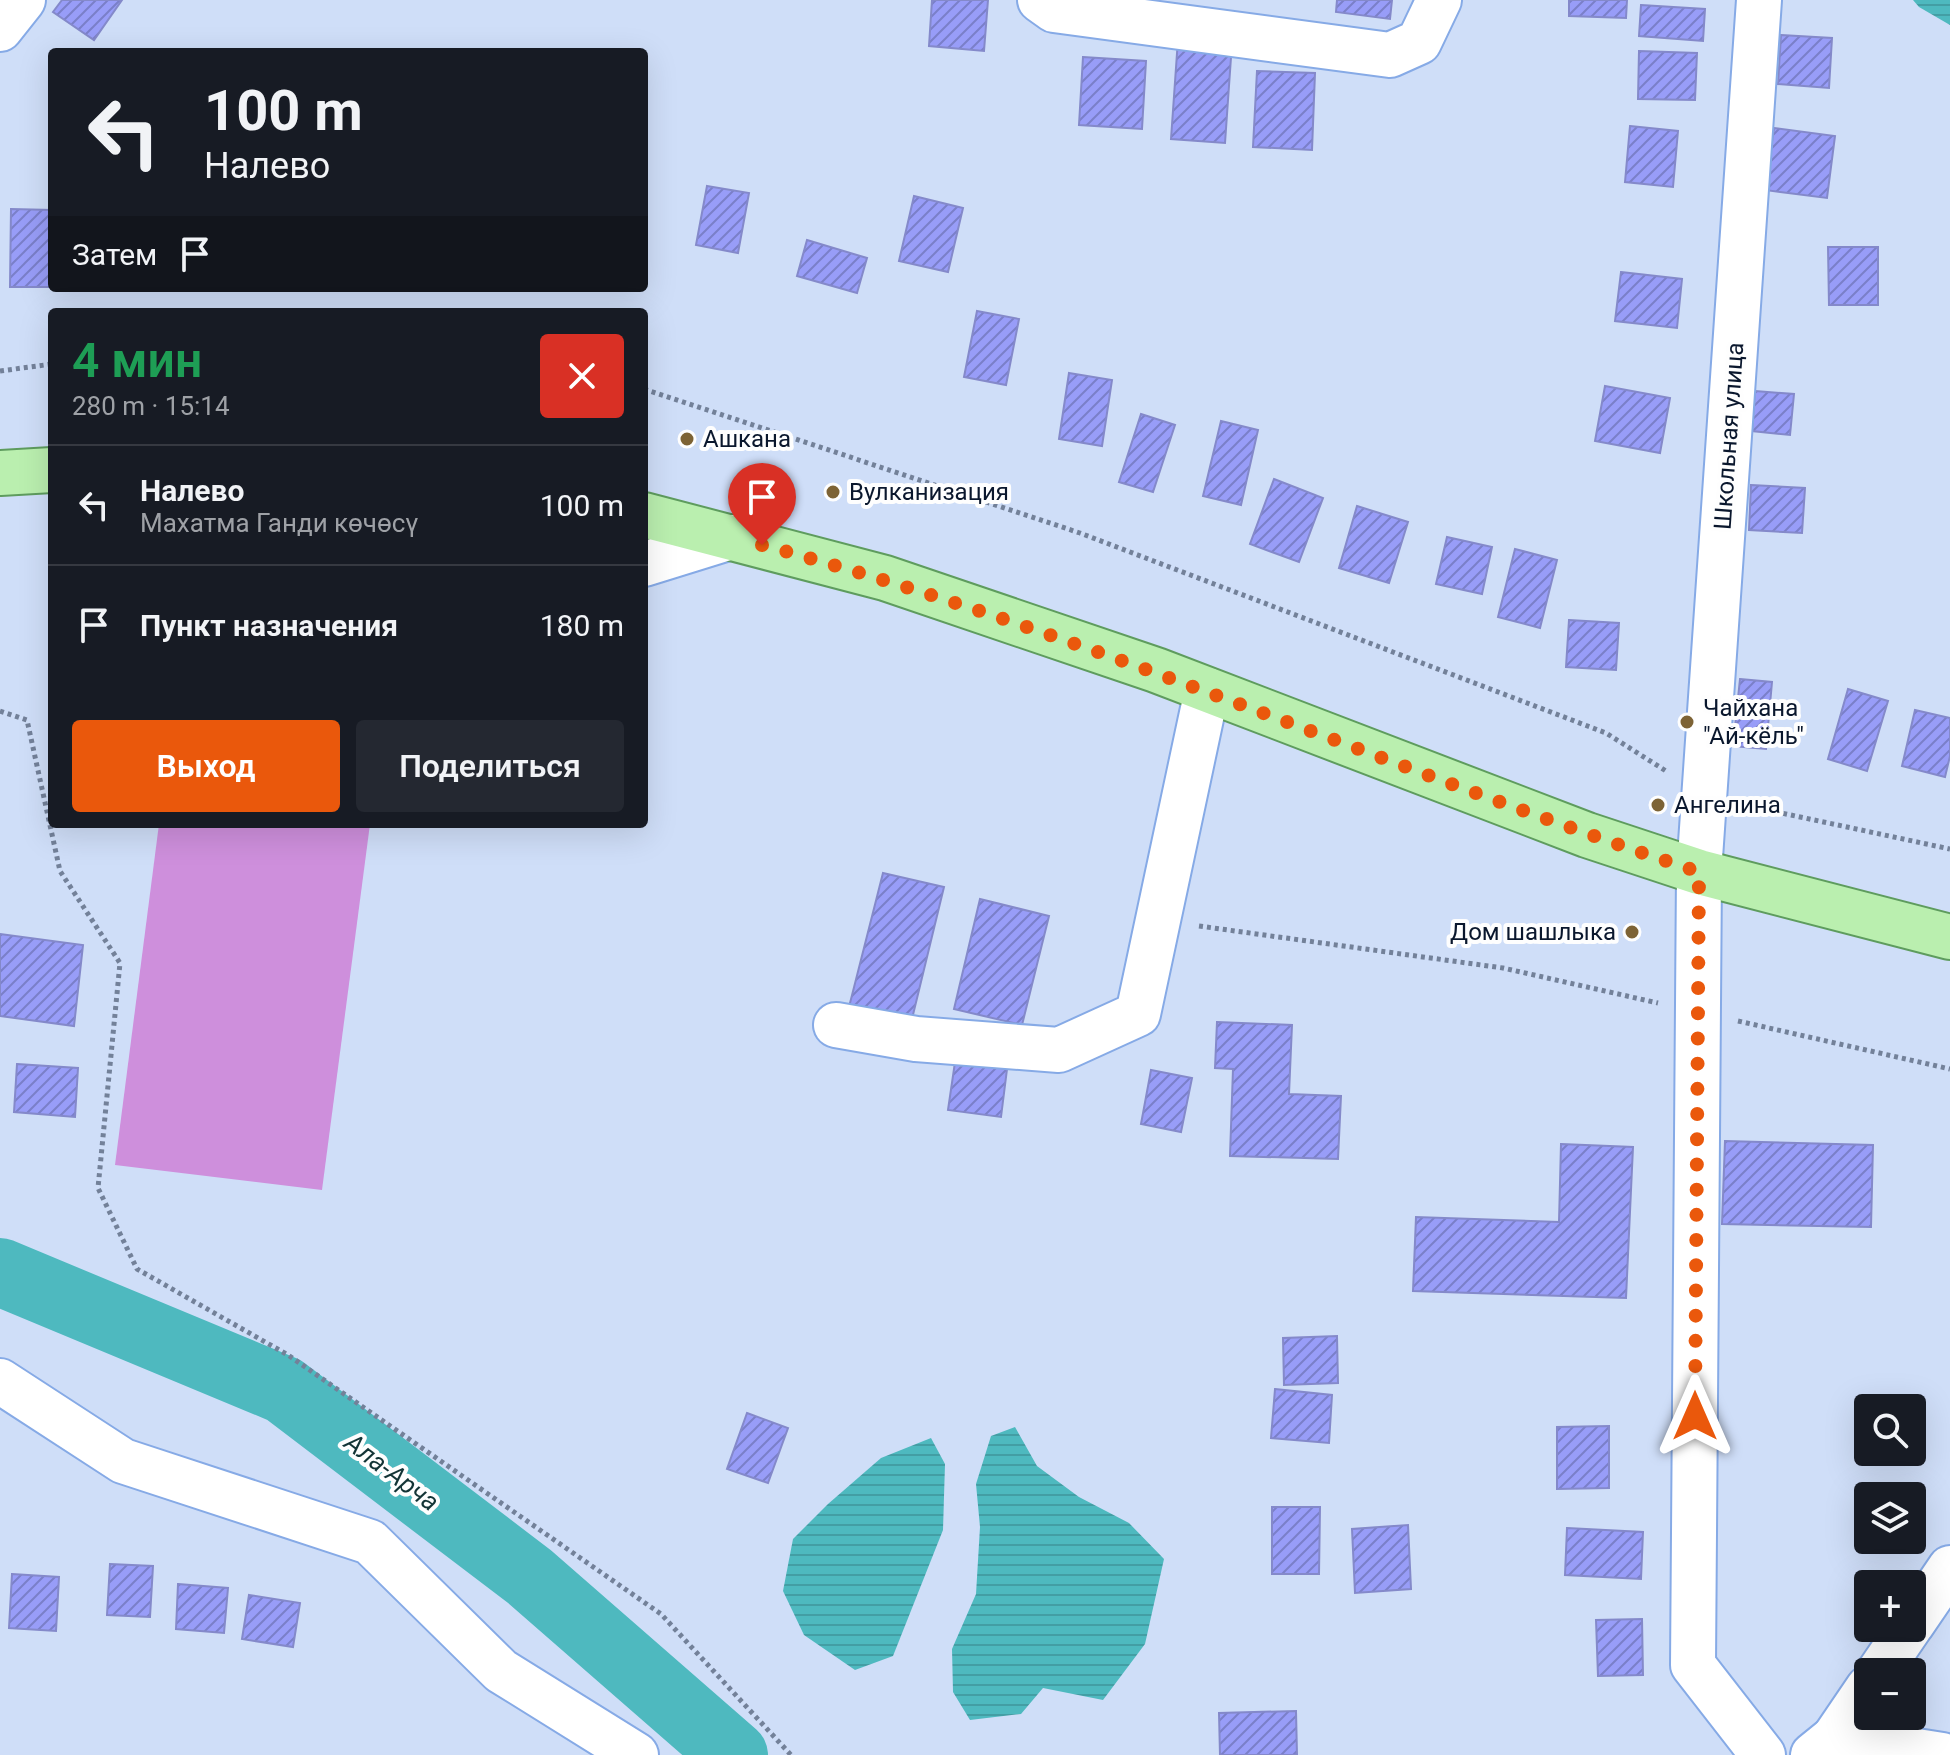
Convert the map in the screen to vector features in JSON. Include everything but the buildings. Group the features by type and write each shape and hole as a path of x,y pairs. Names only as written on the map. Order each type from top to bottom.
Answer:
{"main road":[{"path":"0,473 48,470"},
{"path":"648,516 885,578 1207,690 1587,835 1699,872 1950,937"}],"street":[{"path":"0,29 23,0"},
{"path":"1040,0 1054,10 1390,55 1419,42 1439,0"},
{"name":"Школьная улица","path":"1759,0 1699,872 1693,1665 1763,1755"},
{"path":"648,563 731,537"},
{"path":"836,1025 916,1039 1059,1050 1138,1014 1207,690"},
{"path":"0,1381 123,1461 370,1542 501,1671 636,1755"},
{"path":"1926,1603 1950,1568"},
{"path":"1824,1746 1854,1706"},
{"path":"1824,1746 1942,1755"}],"path":[{"path":"0,371 48,365"},
{"path":"648,390 1080,533 1606,733 1704,796 1950,849"},
{"path":"0,711 27,720 48,816"},
{"path":"51,828 60,871 120,963 98,1188 137,1269 288,1355 661,1614 791,1755"},
{"path":"1158,920 1503,968 1950,1069"}],"shaded area":[{"path":"1913,0 1950,0 1950,25 1919,7"},
{"path":"158,828 369,828 322,1190 115,1165"},
{"path":"1015,1427 1037,1466 1079,1497 1129,1523 1164,1559 1145,1644 1103,1700 1043,1688 1021,1714 970,1720 953,1692 952,1649 976,1594 980,1527 976,1484 991,1436"},
{"path":"931,1438 945,1464 943,1530 893,1656 855,1670 804,1635 783,1591 793,1539 881,1458"}],"waterway":[{"name":"Ала-Арча","path":"0,1272 284,1390 530,1577 734,1755"}],"place":[{"name":"Ашкана","path":"687,439"},
{"name":"Вулканизация","path":"833,492"},
{"name":"Чайхана \"Ай-кёль\"","path":"1687,722"},
{"name":"Ангелина","path":"1658,805"},
{"name":"Дом шашлыка","path":"1632,932"}],"route":[{"path":"762,545 885,578 1156,670 1587,835 1699,872 1695,1416"}]}
